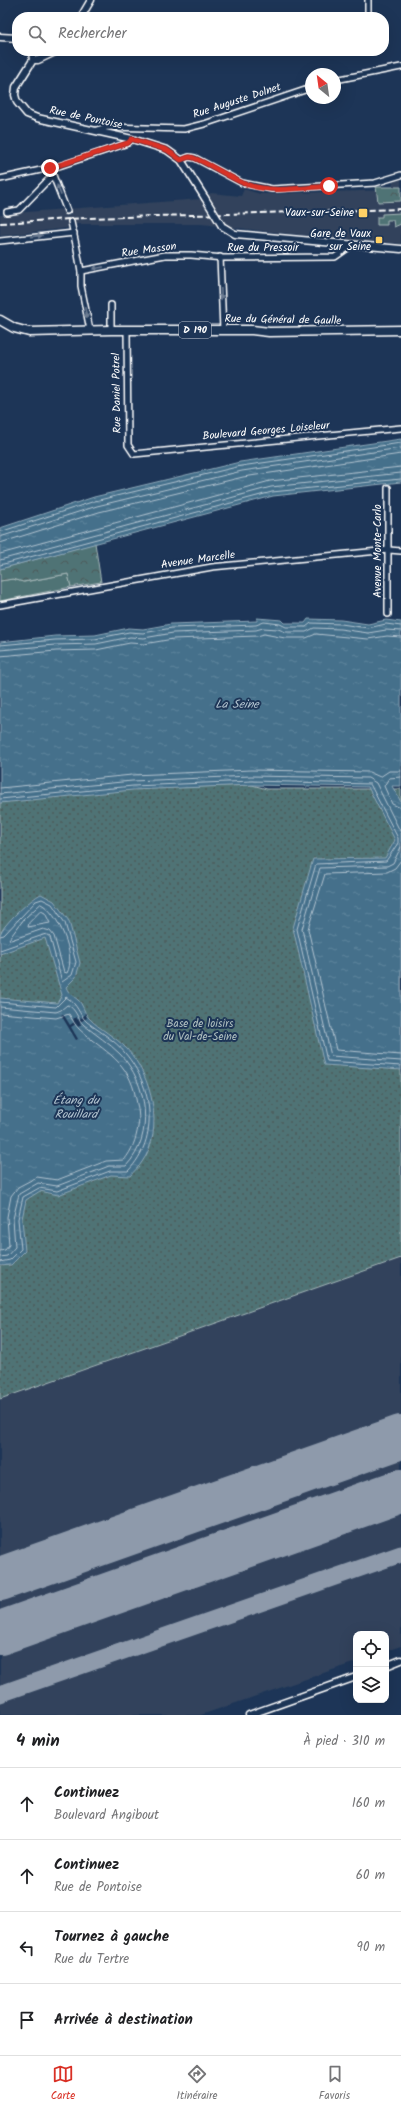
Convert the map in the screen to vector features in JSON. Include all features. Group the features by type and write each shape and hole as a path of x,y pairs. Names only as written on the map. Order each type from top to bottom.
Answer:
{"main road":[{"name":"Rue du Général de Gaulle","path":"0,320 14,328 29,332 90,330 222,330 269,332 401,330"}],"street":[{"path":"84,12 91,0"},
{"path":"368,0 368,12"},
{"path":"0,38 12,38"},
{"path":"33,56 33,60 44,56"},
{"name":"Rue de Pontoise","path":"33,60 16,87 15,95 21,108 27,114 37,118 97,130 167,150 181,160 222,226 235,234 401,249"},
{"path":"341,79 401,67"},
{"name":"Rue Auguste Dolnet","path":"97,130 107,127 184,129 204,124 305,90"},
{"path":"0,179 50,168 109,150 128,143 132,139"},
{"path":"181,160 188,157 195,158 242,183 272,189 375,183 401,175"},
{"path":"50,168 67,211"},
{"path":"7,212 19,210 53,175"},
{"path":"71,222 81,271 81,286 90,330"},
{"path":"0,241 74,233"},
{"name":"Rue du Pressoir","path":"222,330 220,258 335,257 352,245"},
{"name":"Rue Masson","path":"81,271 165,255 191,255 220,258"},
{"path":"111,305 112,330"},
{"name":"Rue Daniel Potrel","path":"127,330 128,446 134,454"},
{"name":"Boulevard Georges Loiseleur","path":"134,454 401,428"},
{"name":"Avenue Monte-Carlo","path":"388,488 388,614"},
{"name":"Avenue Marcelle","path":"0,606 212,567 389,550 401,551"},
{"path":"389,1665 401,1660"},
{"path":"249,1715 353,1677"}],"shaded area":[{"path":"401,178 401,244 326,238 201,224 69,224 68,228 0,236 0,215 13,213 200,199 211,193 241,196 244,189 260,194 392,190 393,179"},
{"path":"401,1258 401,1646 389,1650 389,1631 353,1631 353,1663 201,1715 0,1715 0,1399"}],"green space":[{"path":"376,187 401,187 401,201 378,202"},
{"path":"401,213 401,224 394,227 393,220 387,220 387,225 377,225 377,217 382,217 382,214"},
{"path":"95,543 101,582 71,587 68,574 23,582 13,579 0,581 0,569"},
{"path":"68,574 71,587 0,601 0,581 13,579 24,582"},
{"name":"Base de loisirs du Val-de-Seine","path":"252,785 267,789 401,789 401,1258 0,1399 0,803 55,792"}],"water":[{"path":"401,439 401,482 273,496 0,569 0,528 94,497 240,462"},
{"name":"La Seine","path":"257,618 282,620 285,623 305,623 308,619 341,620 368,624 386,620 401,622 401,786 392,786 401,802 401,1070 324,1065 293,928 313,859 385,858 395,840 368,787 252,785 133,790 0,803 0,642 55,636 95,635 129,628 143,629 171,624 257,621"},
{"name":"Étang du Rouillard","path":"41,894 54,901 69,921 80,963 76,977 66,987 67,989 80,1002 89,1018 127,1049 136,1060 143,1074 149,1088 152,1104 154,1119 153,1135 149,1149 142,1162 130,1176 111,1175 58,1195 40,1191 26,1200 22,1219 25,1251 11,1265 0,1266 0,998 57,1003 62,995 45,938 0,954 0,935 6,925 18,912"}],"pier":[{"path":"85,1012 87,1018 80,1022 81,1025 78,1027 76,1024 71,1027 78,1039 76,1040 61,1015 63,1014 70,1025 74,1022 73,1019 76,1017 78,1020 84,1016"}],"taxiway":[{"path":"0,1694 401,1554"}],"runway":[{"path":"0,1579 401,1437"},
{"path":"0,1633 401,1491"}],"tunnel":[{"path":"67,211 71,222"}],"railway":[{"path":"0,223 87,218 401,209"}],"place":[{"name":"Vaux-sur-Seine","path":"363,213"},
{"name":"Gare de Vaux sur Seine","path":"379,240"}],"route":[{"path":"50,168 89,157 128,143 132,139 167,150 181,160 188,157 195,158 224,175 242,183 261,188 272,189 329,186"}]}
